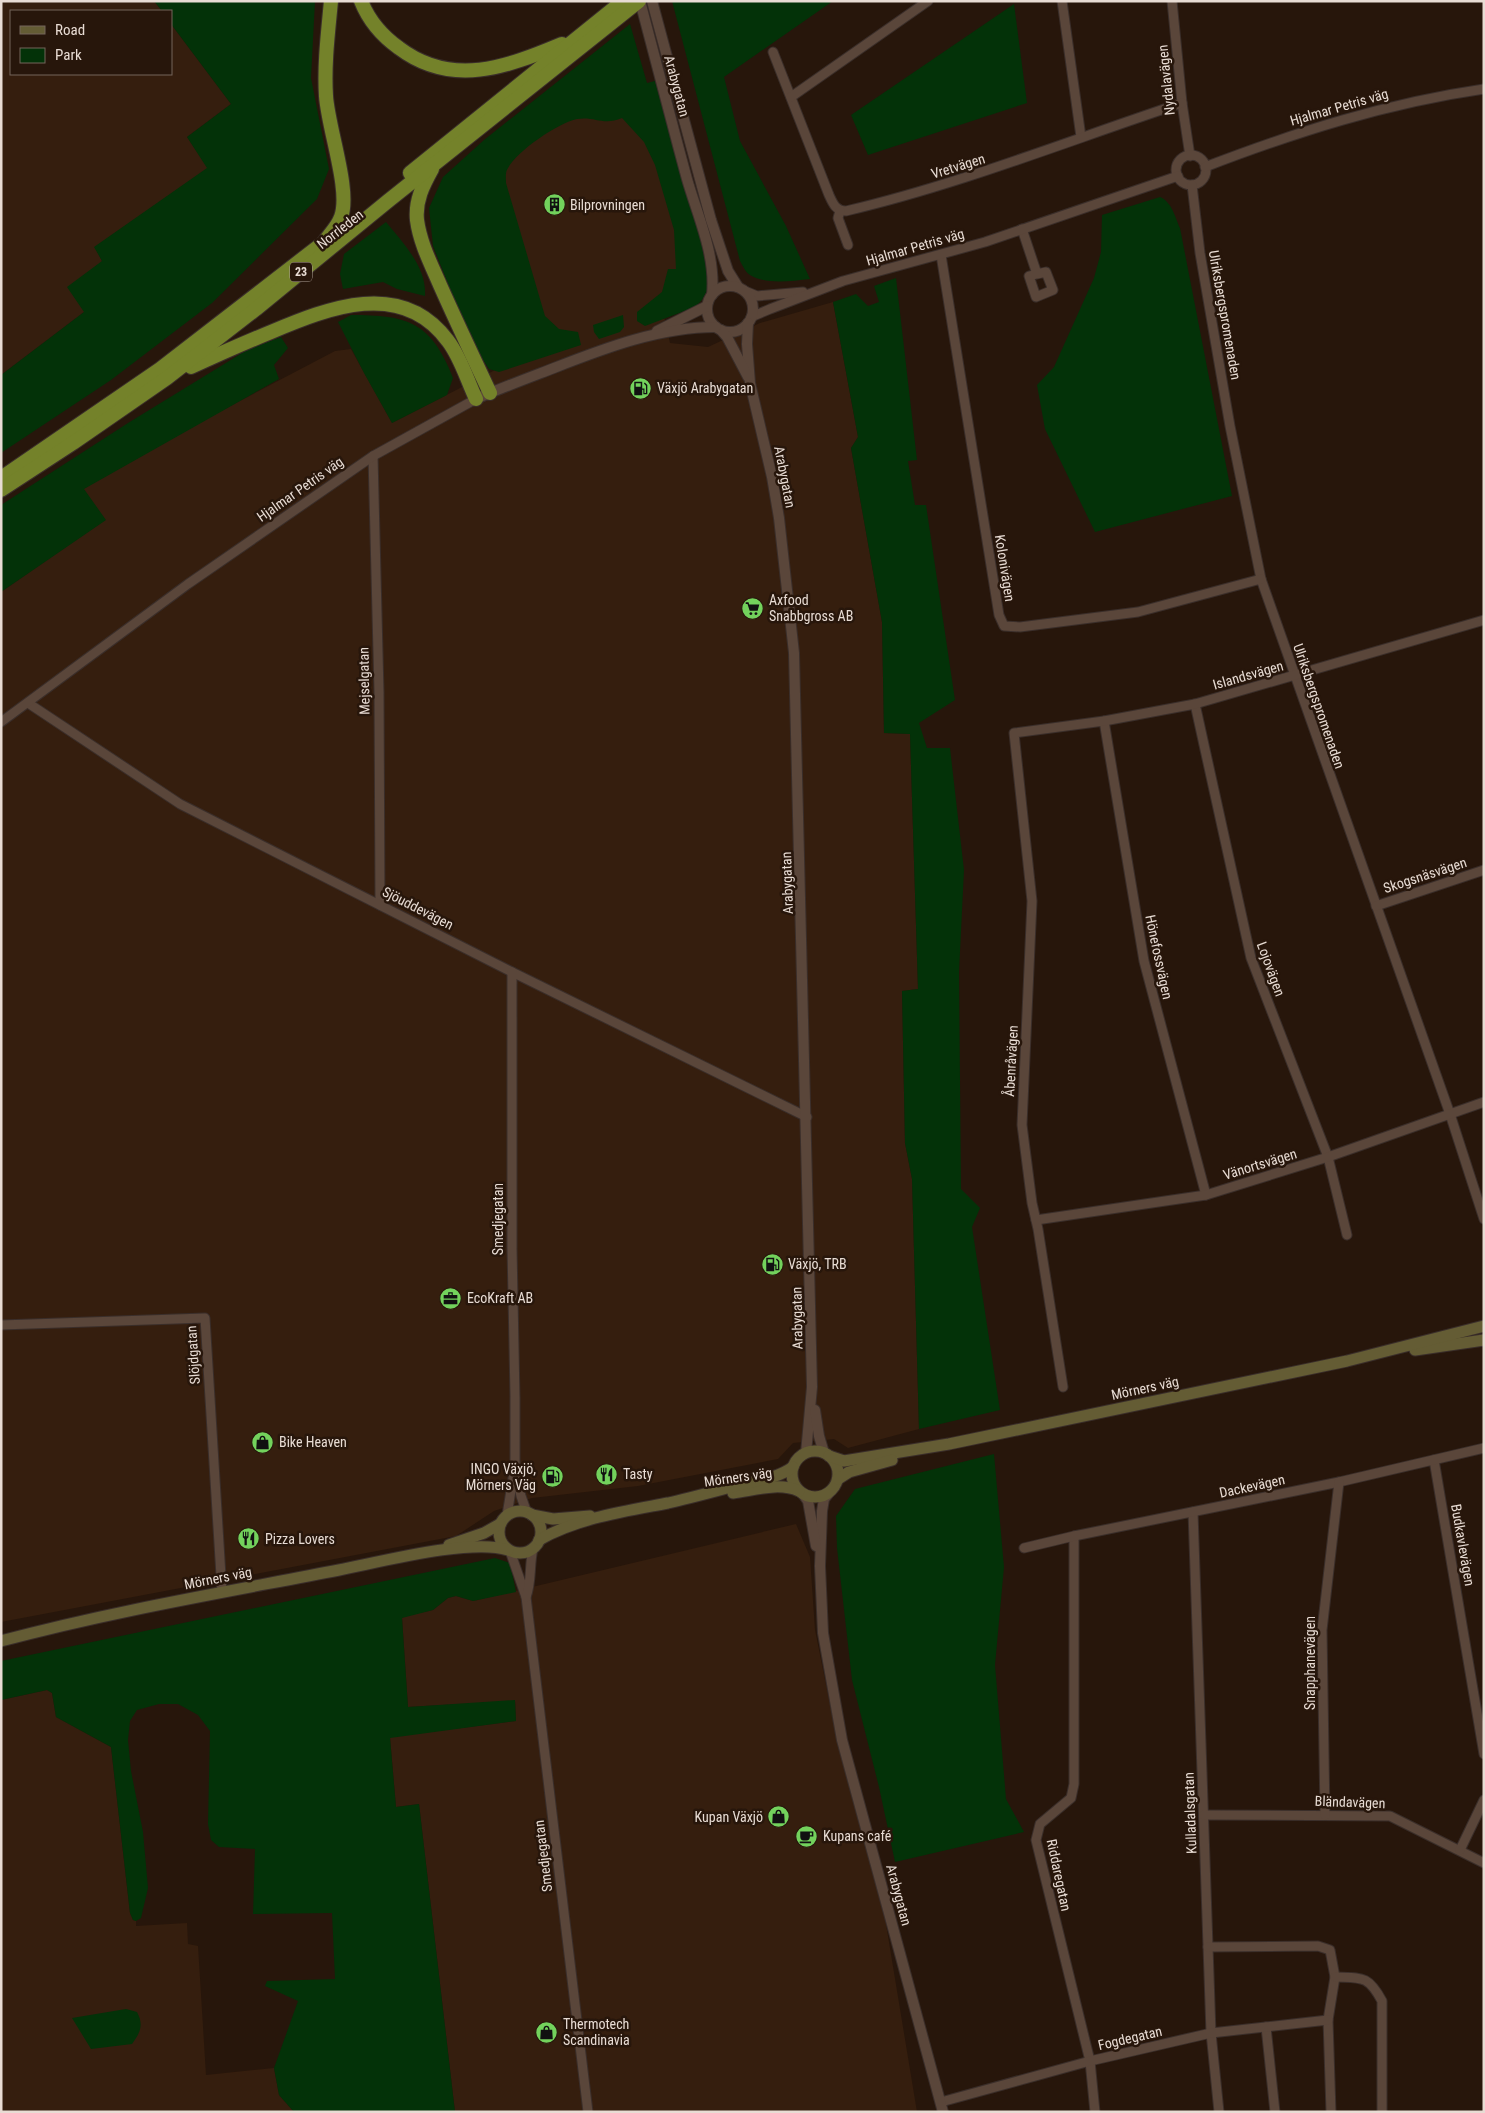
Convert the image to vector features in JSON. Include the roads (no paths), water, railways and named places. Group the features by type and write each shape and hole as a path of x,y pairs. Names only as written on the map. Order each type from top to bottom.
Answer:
{"highway":[{"path":"324,242 338,224 344,205 342,180 329,125 326,97 326,56 331,1"},
{"path":"361,1 372,22 385,38 407,54 432,66 457,71 479,71 504,66 577,38"},
{"name":"23","path":"622,6 640,1"},
{"name":"Norrleden","path":"1,478 160,369 324,242 577,38 622,6"},
{"name":"Norrleden","path":"1,490 167,378 256,309 434,165 622,6"},
{"path":"434,165 425,182 417,207 420,235 425,251 463,338 490,392"},
{"path":"167,378 316,314 348,305 385,303 415,313 443,334 455,352 476,399"}],"main road":[{"name":"Mörners väg","path":"827,1454 844,1460 949,1444 1347,1361 1484,1326"},
{"name":"Mörners väg","path":"1347,1361 1484,1340"},
{"name":"Mörners väg","path":"838,1479 848,1472 949,1444"},
{"path":"814,1451 827,1454 835,1462 838,1470 838,1479 829,1493 815,1497 801,1493 792,1477 793,1467 798,1458 806,1452 814,1451"},
{"name":"Mörners väg","path":"536,1544 563,1529 611,1514 680,1500 777,1475 793,1467"},
{"name":"Mörners väg","path":"680,1500 781,1487 789,1487 801,1493"},
{"path":"517,1511 530,1514 540,1527 536,1544 522,1553 509,1550 500,1541 499,1536 504,1519 517,1511"},
{"name":"Mörners väg","path":"530,1514 553,1519 611,1514"},
{"name":"Mörners väg","path":"418,1554 476,1537 504,1519"},
{"name":"Mörners väg","path":"1,1640 222,1592 418,1554 486,1546 509,1550"}],"street":[{"name":"Arabygatan","path":"640,1 688,182 706,241 713,274 712,295"},
{"name":"Arabygatan","path":"652,1 712,220 728,271 742,289"},
{"path":"791,97 928,1"},
{"path":"1062,1 1081,136"},
{"name":"Nydalavägen","path":"1172,1 1182,103 1190,156"},
{"path":"773,52 829,195 834,206 840,211 838,218 848,245"},
{"name":"Hjalmar Petris väg","path":"1206,167 1281,138 1354,116 1418,100 1484,89"},
{"name":"Vretvägen","path":"840,211 863,207 958,180 1081,136 1182,103"},
{"path":"1190,156 1201,160 1206,167 1203,179 1192,185 1183,183 1178,176 1179,163 1190,156"},
{"name":"Hjalmar Petris väg","path":"750,320 816,291 941,255 1178,176"},
{"name":"Ulriksbergspromenaden","path":"1192,185 1200,253 1234,452 1261,579 1450,1114 1484,1219"},
{"path":"1022,229 1037,274"},
{"name":"Kolonivägen","path":"941,255 999,615 1004,626 1020,627 1138,612 1261,579"},
{"path":"724,287 742,289 752,303 750,320 736,331 718,328 709,318 707,306 712,295 724,287"},
{"name":"Hjalmar Petris väg","path":"742,289 757,296 816,291"},
{"name":"Hjalmar Petris väg","path":"1,722 188,584 373,456 490,392 594,352 647,336 707,306"},
{"name":"Arabygatan","path":"750,320 747,344 750,383 772,478 779,518 794,652 807,1117 812,1387 806,1452"},
{"name":"Arabygatan","path":"718,328 727,336 750,383"},
{"name":"Hjalmar Petris väg","path":"647,336 718,328"},
{"name":"Mejselgatan","path":"373,456 380,905"},
{"name":"Islandsvägen","path":"1014,733 1104,721 1195,704 1484,620"},
{"name":"Sjöuddevägen","path":"28,703 180,804 512,972 807,1117"},
{"name":"Lojovägen","path":"1195,704 1251,958 1328,1157 1347,1236"},
{"name":"Hönefossvägen","path":"1104,721 1144,961 1206,1195"},
{"name":"Åbenråvägen","path":"1014,733 1032,901 1022,1125 1063,1387"},
{"name":"Skogsnäsvägen","path":"1376,906 1484,870"},
{"name":"Smedjegatan","path":"512,972 515,1466 521,1496 530,1514"},
{"name":"Vänortsvägen","path":"1036,1220 1206,1195 1328,1157 1484,1102"},
{"name":"Slöjdgatan","path":"1,1325 205,1318 222,1592"},
{"name":"Arabygatan","path":"812,1387 819,1436 827,1454"},
{"name":"Dackevägen","path":"1024,1548 1339,1482 1484,1448"},
{"name":"Budkavlevägen","path":"1434,1460 1484,1754"},
{"name":"Smedjegatan","path":"504,1519 515,1466"},
{"name":"Snapphanevägen","path":"1326,1815 1322,1630 1339,1482"},
{"name":"Arabygatan","path":"801,1493 808,1501 810,1508 820,1566"},
{"name":"Arabygatan","path":"829,1493 824,1499 822,1511 820,1566 823,1633 842,1740 942,2107"},
{"name":"Kulladalsgatan","path":"1193,1512 1211,2033 1219,2112"},
{"name":"Riddaregatan","path":"1074,1536 1074,1784 1071,1798 1040,1824 1036,1840 1090,2062 1095,2112"},
{"name":"Smedjegatan","path":"526,1596 536,1544"},
{"name":"Smedjegatan","path":"509,1550 526,1596 588,2112"},
{"path":"1460,1850 1484,1800"},
{"name":"Bländavägen","path":"1204,1815 1390,1816 1484,1862"},
{"path":"1208,1947 1318,1946 1330,1950 1335,1977 1328,2020 1331,2112"},
{"path":"1335,1977 1363,1978 1374,1988 1382,2001 1382,2112"},
{"name":"Fogdegatan","path":"942,2107 1090,2062 1211,2033 1328,2020"},
{"path":"1266,2027 1275,2112"}],"place":[{"name":"Bilprovningen","path":"554,205"},
{"name":"Växjö Arabygatan","path":"641,388"},
{"name":"Axfood Snabbgross AB","path":"753,608"},
{"name":"Växjö, TRB","path":"772,1264"},
{"name":"EcoKraft AB","path":"451,1298"},
{"name":"Bike Heaven","path":"263,1442"},
{"name":"Tasty","path":"607,1474"},
{"name":"INGO Växjö, Mörners Väg","path":"552,1477"},
{"name":"Pizza Lovers","path":"249,1539"},
{"name":"Kupan Växjö","path":"779,1817"},
{"name":"Kupans café","path":"807,1836"},
{"name":"Thermotech Scandinavia","path":"547,2032"}]}
